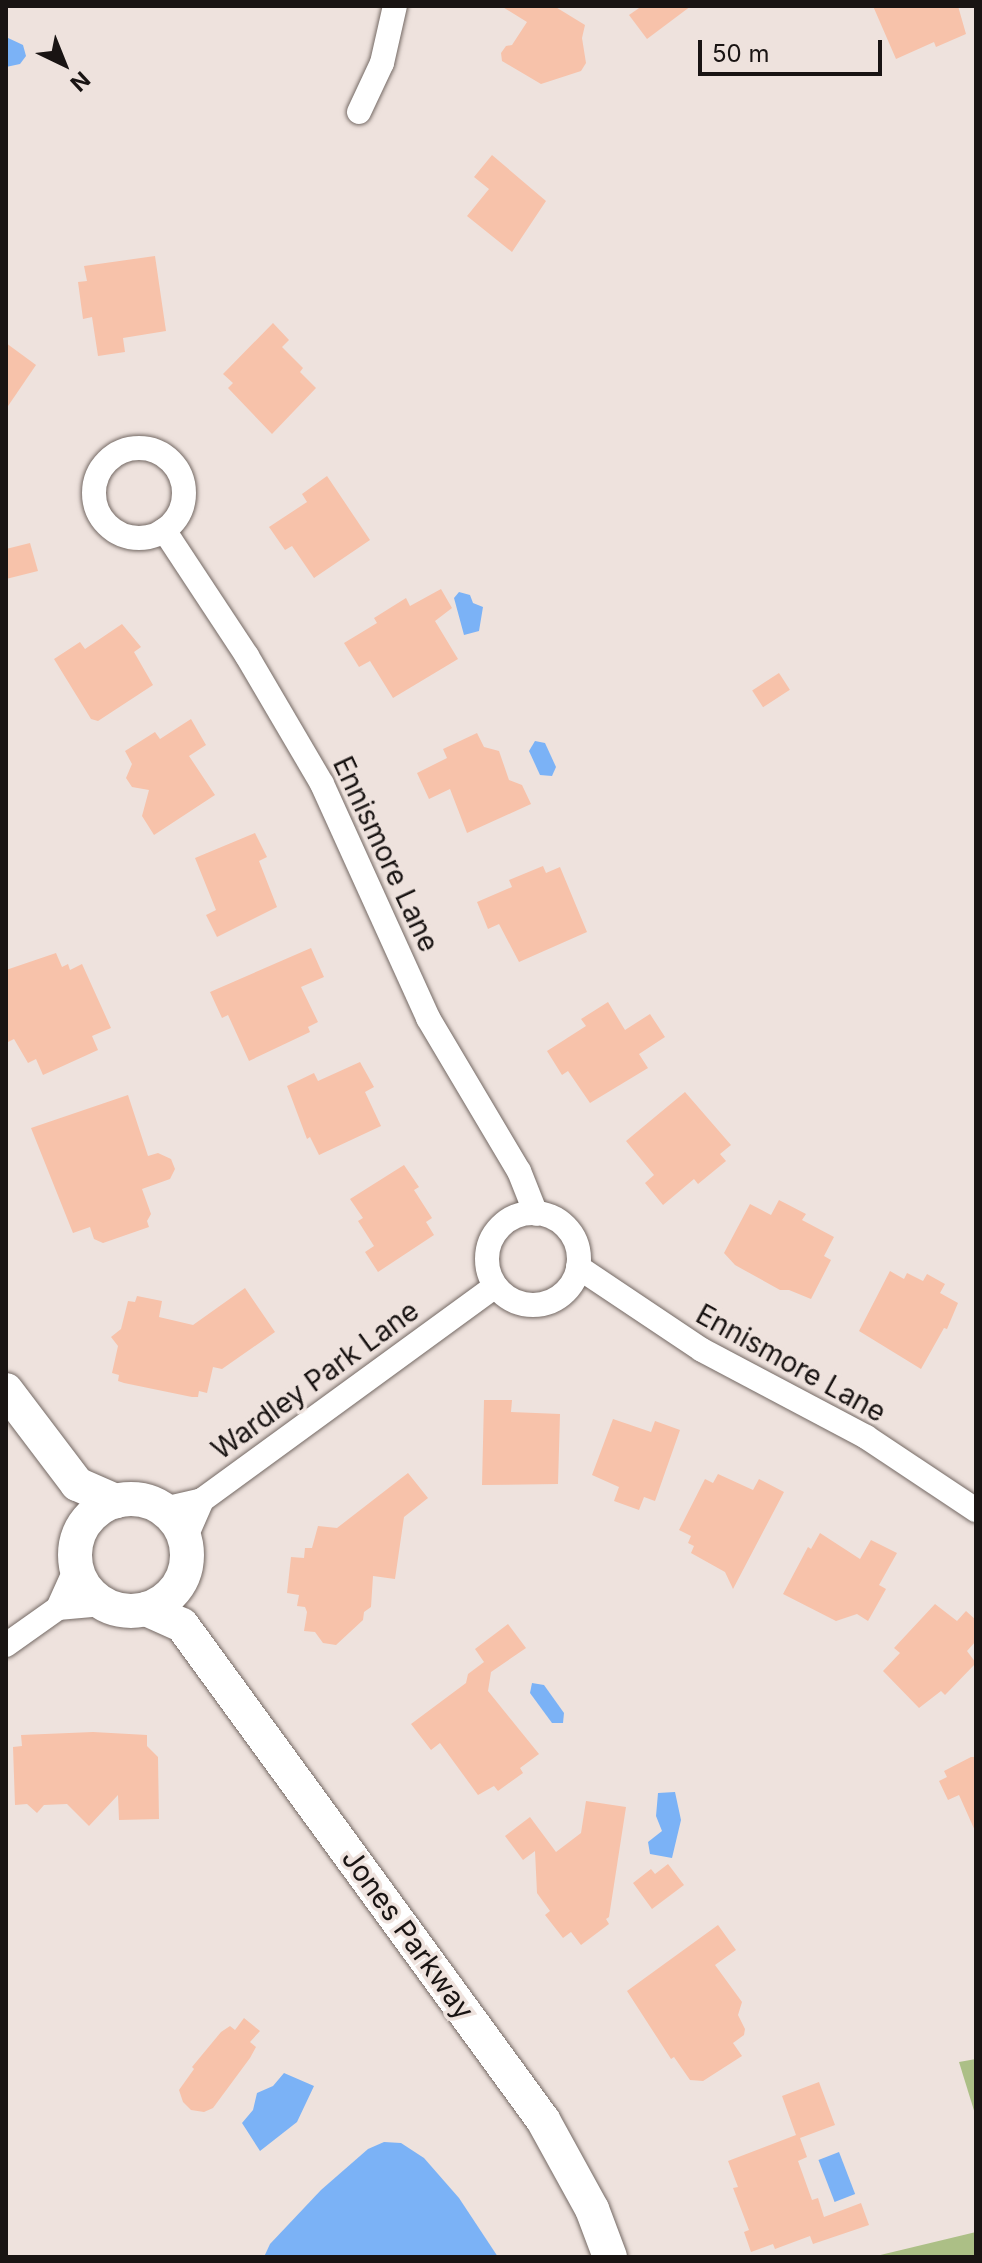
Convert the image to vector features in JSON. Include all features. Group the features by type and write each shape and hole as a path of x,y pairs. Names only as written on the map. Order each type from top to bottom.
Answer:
{"street":[{"path":"359,112 382,63 395,6"},
{"name":"Ennismore Lane","path":"164,530 247,656 322,784 428,1018 519,1171 536,1214"},
{"path":"536,1214 559,1221 577,1245 578,1267 569,1287 545,1304 516,1302 495,1286 488,1269 492,1238 514,1217 536,1214"},
{"name":"Ennismore Lane","path":"578,1267 702,1350 866,1437 976,1510"},
{"name":"Wardley Park Lane","path":"164,1509 202,1500 495,1286"},
{"path":"6,1390 77,1484 85,1523"},
{"path":"77,1484 116,1501"},
{"path":"103,1604 84,1586 76,1568 75,1548 85,1523 99,1508 116,1501 136,1499 164,1509 177,1523 185,1539 187,1556 180,1582 182,1625"},
{"path":"185,1539 202,1500"},
{"path":"6,1645 58,1608 76,1568"},
{"path":"58,1608 103,1604 128,1611 146,1609 168,1597 180,1582"},
{"name":"Jones Parkway","path":"146,1609 182,1625 543,2120 592,2209 610,2257"}],"green space":[{"path":"976,2059 976,2117 959,2062"},
{"path":"976,2232 976,2257 872,2257"}],"water":[{"path":"6,37 23,45 26,56 20,64 6,67"},
{"path":"459,592 470,595 473,603 483,607 479,631 464,635 454,598"},
{"path":"535,741 545,743 556,767 552,776 540,775 529,751"},
{"path":"532,1683 544,1685 564,1713 563,1723 552,1723 530,1693"},
{"path":"675,1792 681,1820 672,1858 650,1854 648,1842 662,1831 656,1816 658,1793"},
{"path":"284,2073 314,2086 297,2122 260,2151 242,2123 253,2110 257,2093 273,2086"},
{"path":"384,2142 401,2143 424,2158 459,2198 498,2257 264,2257 270,2244 321,2190 368,2149"},
{"path":"839,2152 855,2194 835,2202 818,2160"}],"building":[{"path":"501,6 554,6 585,25 582,38 586,63 581,71 541,84 502,61 501,53 506,46 512,45 527,22"},
{"path":"642,6 691,6 647,39 629,15"},
{"path":"873,6 958,6 966,34 936,47 934,42 896,59"},
{"path":"492,155 546,201 512,252 467,216 489,189 474,177"},
{"path":"155,256 166,331 123,338 125,352 98,356 92,317 83,319 78,282 87,281 84,266"},
{"path":"273,323 289,340 282,347 303,368 300,372 316,388 272,434 228,388 233,383 223,374"},
{"path":"6,343 36,365 6,409"},
{"path":"327,476 370,540 314,578 292,546 285,550 269,527 307,502 302,494"},
{"path":"30,543 38,571 6,579 6,549"},
{"path":"441,589 452,608 435,621 458,659 393,698 370,661 359,667 344,643 377,623 374,618 406,598 410,606"},
{"path":"122,624 141,647 134,652 153,685 98,721 91,719 54,659 80,642 85,649"},
{"path":"779,673 790,690 763,707 752,690"},
{"path":"191,719 206,745 189,756 215,795 154,835 142,816 149,790 132,787 126,778 132,764 125,751 155,732 160,739"},
{"path":"477,733 484,747 499,751 509,780 522,785 531,804 467,833 450,789 429,799 417,773 447,758 443,749"},
{"path":"255,833 267,857 259,861 277,907 217,937 206,915 216,910 195,858"},
{"path":"543,866 546,873 560,867 587,932 519,962 499,924 488,929 477,902 512,887 509,880"},
{"path":"311,948 324,977 301,987 318,1022 308,1027 310,1032 249,1061 228,1015 222,1018 210,992"},
{"path":"56,953 62,967 68,964 70,970 82,964 111,1028 92,1036 98,1050 43,1075 36,1059 28,1063 14,1039 6,1043 6,970"},
{"path":"608,1002 625,1030 650,1014 665,1037 639,1054 648,1068 590,1103 568,1071 562,1075 547,1051 586,1026 581,1019"},
{"path":"360,1062 374,1087 365,1092 381,1126 319,1155 310,1137 307,1139 287,1086 314,1073 318,1081"},
{"path":"685,1092 731,1145 720,1154 726,1161 698,1184 694,1179 663,1205 645,1183 654,1175 626,1141"},
{"path":"128,1095 148,1156 158,1153 171,1159 175,1169 170,1179 142,1189 151,1214 147,1221 149,1227 103,1243 94,1239 90,1227 73,1233 31,1128"},
{"path":"404,1165 419,1187 414,1190 432,1218 426,1222 434,1235 378,1272 365,1252 374,1246 358,1221 363,1218 350,1199"},
{"path":"779,1200 806,1214 802,1220 834,1237 824,1256 831,1260 811,1299 789,1290 780,1290 735,1265 724,1253 750,1204 771,1215"},
{"path":"890,1271 904,1279 907,1273 923,1281 927,1274 945,1284 940,1293 958,1303 947,1329 944,1328 921,1369 859,1331"},
{"path":"245,1288 275,1332 222,1369 213,1367 207,1393 199,1391 198,1397 192,1397 124,1383 118,1381 119,1375 112,1373 118,1346 111,1337 121,1329 128,1301 135,1302 137,1296 162,1301 159,1317 193,1325"},
{"path":"484,1400 512,1400 511,1412 560,1414 558,1484 482,1485"},
{"path":"613,1419 651,1432 655,1421 680,1430 655,1501 644,1497 639,1510 614,1501 619,1487 592,1475"},
{"path":"408,1473 428,1498 404,1517 395,1579 373,1576 371,1607 364,1612 363,1620 336,1645 323,1643 315,1632 304,1631 307,1612 305,1607 297,1606 299,1595 287,1593 291,1557 304,1558 305,1548 312,1548 318,1526 337,1528"},
{"path":"718,1474 753,1490 759,1479 784,1492 733,1589 725,1572 691,1553 694,1546 688,1543 691,1536 679,1530 705,1479 713,1483"},
{"path":"820,1533 860,1559 871,1540 897,1553 879,1585 886,1589 868,1621 857,1614 836,1621 783,1594 808,1547 811,1549"},
{"path":"935,1604 957,1621 966,1611 976,1620 976,1641 967,1651 976,1663 945,1695 941,1691 919,1708 883,1671 900,1653 894,1648"},
{"path":"508,1624 526,1648 491,1672 488,1691 539,1754 520,1768 523,1773 498,1791 494,1786 478,1795 440,1743 431,1750 411,1724 466,1683 468,1674 484,1662 475,1649"},
{"path":"93,1732 147,1735 147,1746 158,1757 159,1819 119,1820 118,1795 89,1826 67,1804 44,1805 37,1813 27,1804 15,1805 13,1747 22,1746 21,1735"},
{"path":"976,1757 976,1833 959,1795 948,1800 939,1781 947,1777 944,1771"},
{"path":"586,1801 626,1807 609,1917 606,1919 609,1924 581,1945 571,1932 563,1938 545,1915 550,1911 537,1893 535,1851 523,1860 505,1836 530,1817 556,1852 581,1833"},
{"path":"668,1864 684,1885 652,1909 633,1883 651,1869 655,1874"},
{"path":"718,1925 736,1950 715,1965 742,2002 738,2015 745,2029 744,2035 733,2043 742,2056 703,2081 690,2080 674,2057 671,2059 627,1991"},
{"path":"244,2018 260,2031 250,2042 256,2047 250,2058 213,2108 204,2112 191,2110 183,2102 179,2090 194,2069 192,2067 221,2032 230,2026 235,2030"},
{"path":"819,2082 835,2125 800,2138 807,2157 798,2161 812,2200 818,2198 824,2217 861,2203 869,2225 813,2244 810,2236 775,2249 773,2244 751,2252 744,2232 749,2230 733,2188 738,2187 728,2161 796,2135 782,2096"}]}
